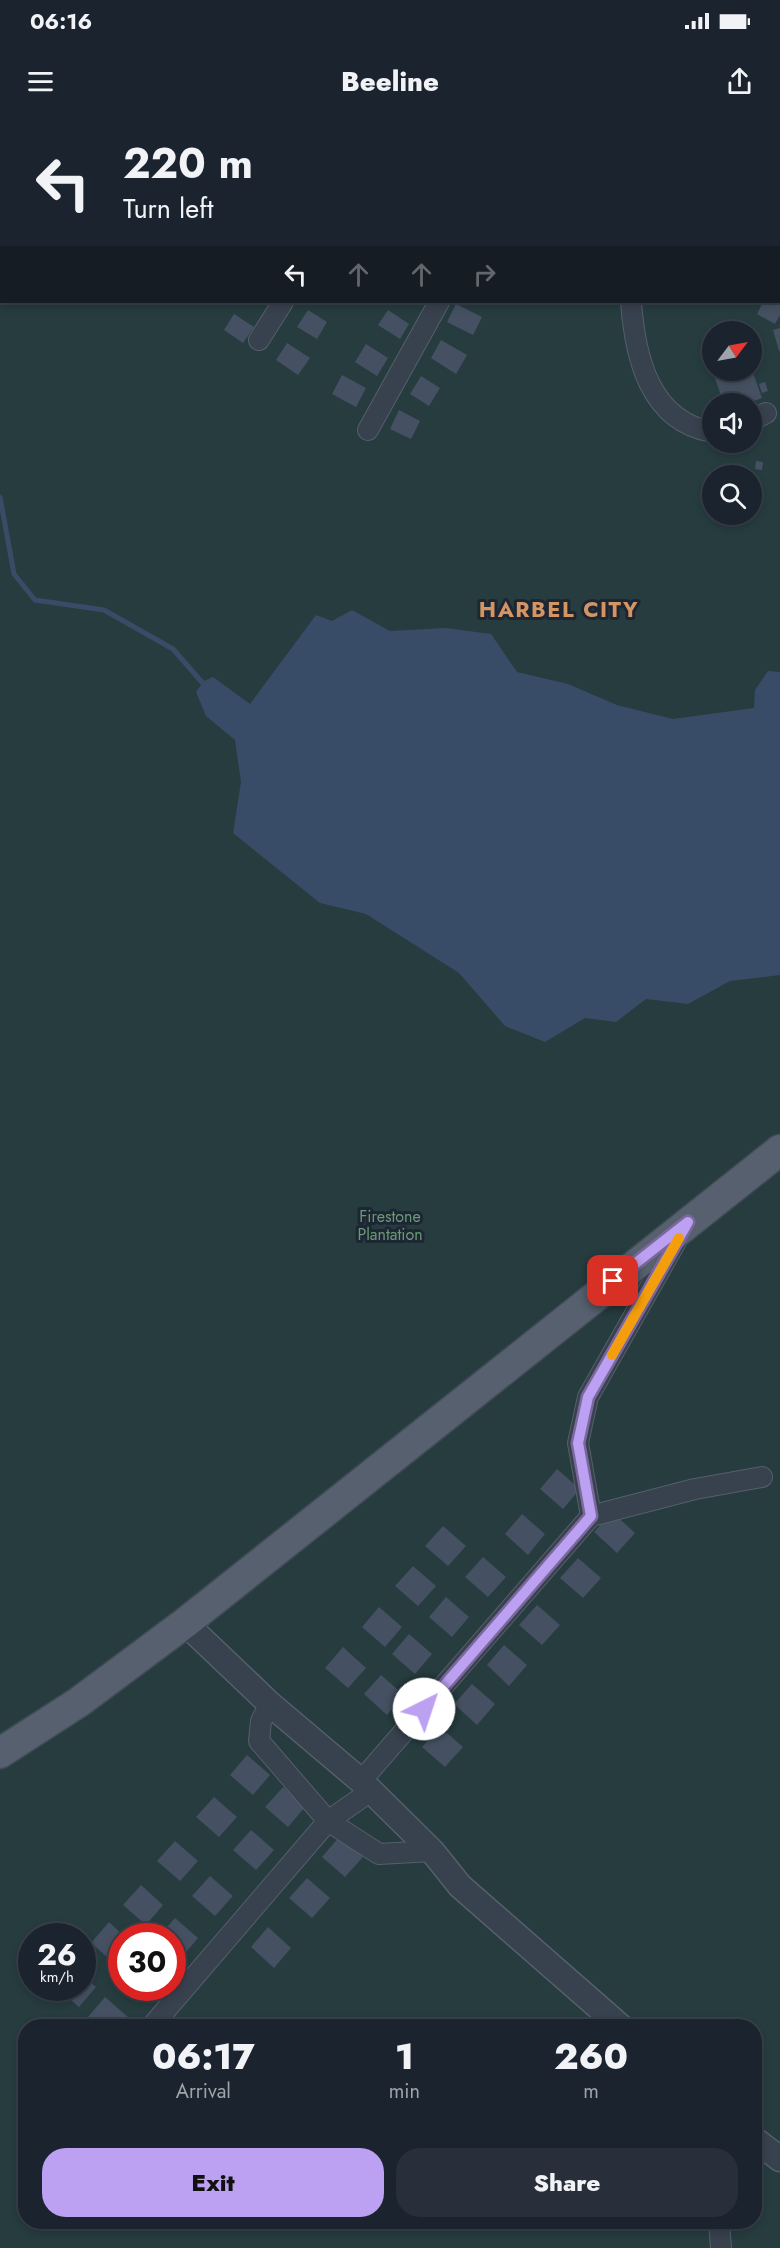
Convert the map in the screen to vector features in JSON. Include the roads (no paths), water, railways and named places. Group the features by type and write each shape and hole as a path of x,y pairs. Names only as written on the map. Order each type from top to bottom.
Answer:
{"main road":[{"path":"0,1753 80,1702 185,1623 780,1150"}],"street":[{"path":"259,340 282,303"},
{"path":"368,430 438,303"},
{"path":"631,303 634,336 645,377 664,406 693,427 702,429"},
{"path":"591,1516 578,1443 588,1397 688,1222"},
{"path":"158,2019 328,1821 366,1786 591,1516 695,1489 762,1477"},
{"path":"185,1623 270,1704 366,1786 432,1851 460,1886 612,2019"},
{"path":"270,1704 261,1721 259,1741 328,1821 379,1854 432,1851"},
{"path":"762,2145 780,2159"},
{"path":"720,2229 721,2248"}],"water":[{"path":"352,610 390,631 446,628 491,634 517,672 568,684 617,705 673,719 754,708 755,690 768,671 780,672 780,975 730,981 688,1004 646,999 616,1022 585,1018 545,1042 505,1026 459,973 366,914 320,903 233,833 241,782 235,740 206,716 196,692 204,681 213,677 250,704 316,615 332,621"}],"waterway":[{"path":"0,497 14,574 35,600 104,610 173,649 207,688"}],"district":[{"name":"HARBEL CITY","path":"559,609"}],"park label":[{"name":"Firestone Plantation","path":"390,1225"}]}
